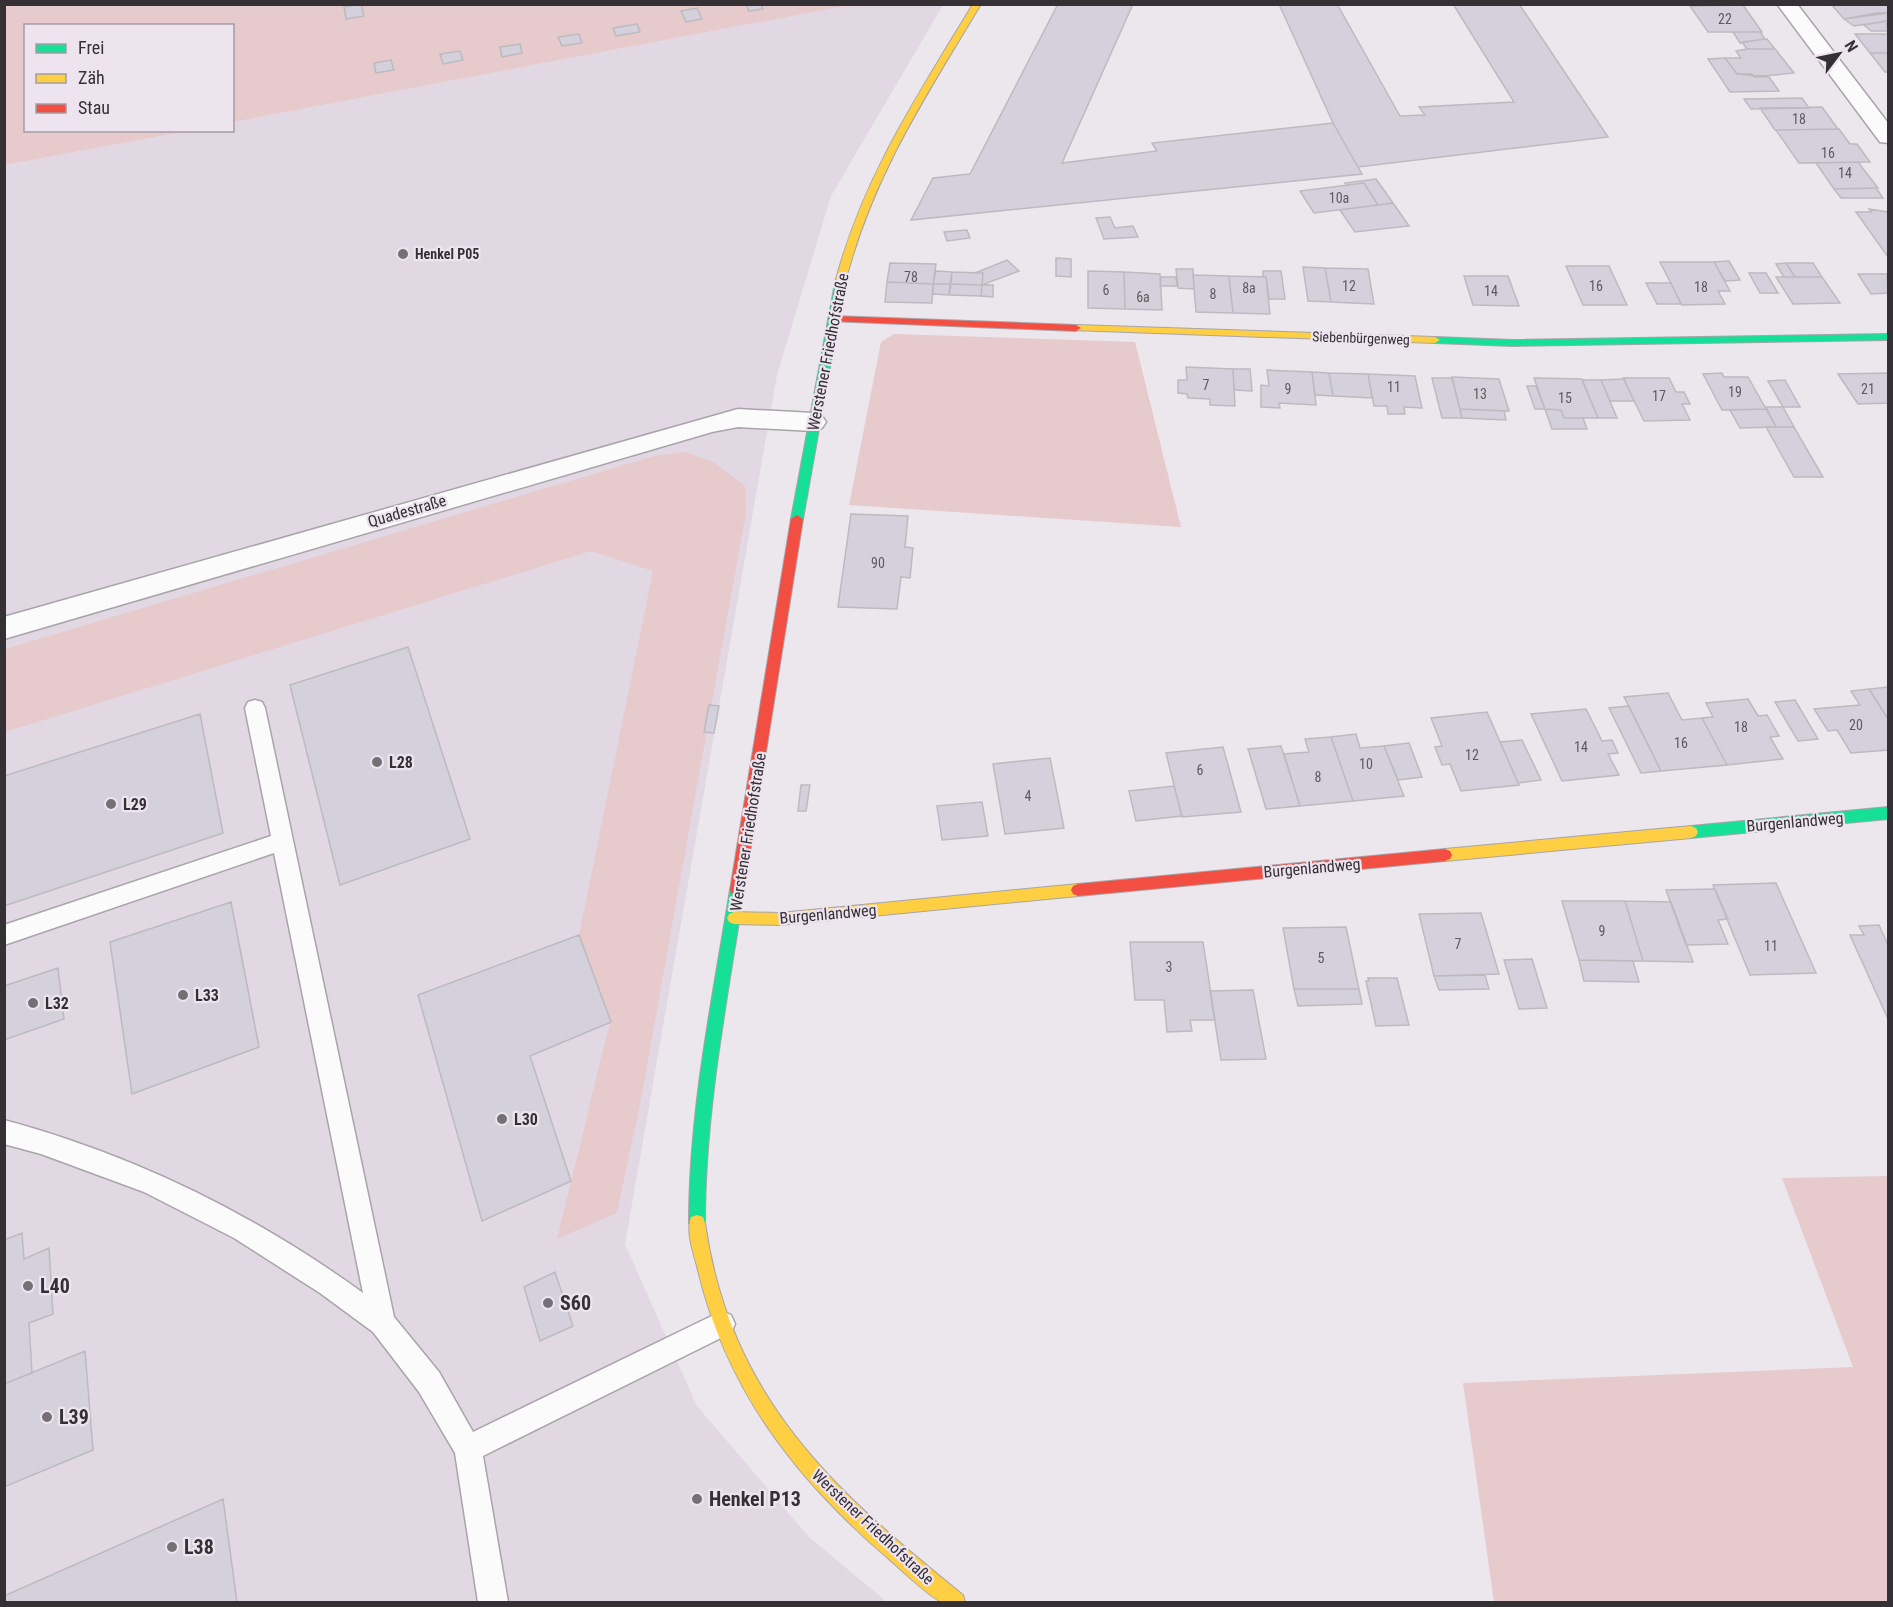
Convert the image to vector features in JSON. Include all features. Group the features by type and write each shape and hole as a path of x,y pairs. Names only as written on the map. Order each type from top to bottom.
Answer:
{"street":[{"name":"Werstener Friedhofstraße","path":"956,1602 911,1565 825,1486 780,1435 747,1380 722,1324 705,1268 697,1221 703,1102 813,422 833,319 851,242 866,199 881,168 977,4"},
{"path":"1786,4 1888,137"},
{"name":"Siebenbürgenweg","path":"833,319 1513,344 1888,337"},
{"name":"Quadestraße","path":"4,628 710,424 738,418 813,422"},
{"name":"Burgenlandweg","path":"734,918 780,919 1888,813"}],"lane":[{"path":"255,708 382,1323"},
{"path":"4,935 282,841"},
{"path":"4,1132 41,1142 150,1182 233,1224 329,1284 382,1323 429,1382 468,1449 493,1602"},
{"path":"468,1449 722,1324"}],"shaded area":[{"path":"5,5 850,5 234,122 234,24 24,24 24,132 182,132 5,165"},
{"path":"849,5 943,5 831,196 777,375 625,1244 697,1406 809,1537 887,1602 5,1602 5,165 182,132 234,132 234,122"},
{"path":"894,334 1135,342 1181,527 849,505 881,342"},
{"path":"685,452 713,462 745,486 746,512 641,1099 617,1213 557,1239 610,1022 579,935 653,571 591,551 5,732 5,649 654,456"},
{"path":"1888,1176 1888,1602 1494,1602 1463,1383 1853,1367 1782,1178"}],"building":[{"path":"361,4 364,16 346,19 344,7"},
{"path":"746,4 761,4 763,9 749,11"},
{"path":"1058,4 1133,4 1062,163 1157,151 1152,143 1333,123 1362,174 911,220 933,178 970,174"},
{"path":"1279,4 1337,4 1400,116 1425,115 1419,107 1514,102 1453,4 1519,4 1608,137 1358,167 1333,123"},
{"path":"1831,4 1888,4 1888,13 1844,19"},
{"path":"1743,5 1762,32 1708,32 1690,6"},
{"path":"697,8 702,19 686,22 681,11"},
{"path":"1888,13 1888,21 1854,26 1844,19"},
{"path":"1886,21 1888,31 1871,31 1864,25"},
{"path":"637,24 640,32 616,36 613,28"},
{"path":"1733,32 1760,32 1765,39 1740,43"},
{"path":"579,34 582,43 562,46 558,37"},
{"path":"1855,34 1888,34 1888,53 1870,53"},
{"path":"1767,39 1775,49 1747,49 1742,42"},
{"path":"520,44 522,53 502,57 500,47"},
{"path":"1775,49 1794,73 1754,77 1752,74 1737,74 1725,58 1741,58 1736,51"},
{"path":"460,51 463,60 443,64 440,54"},
{"path":"1870,53 1888,53 1888,72 1885,72"},
{"path":"1725,58 1737,74 1769,77 1779,91 1730,92 1708,59"},
{"path":"391,60 394,70 376,73 374,63"},
{"path":"1802,98 1809,108 1751,109 1744,99"},
{"path":"1822,107 1838,129 1775,130 1760,108"},
{"path":"1839,129 1850,144 1857,144 1870,162 1799,163 1776,130"},
{"path":"1858,162 1878,188 1834,189 1816,163"},
{"path":"1376,179 1393,203 1378,205 1364,183 1347,185 1345,183"},
{"path":"1364,183 1378,205 1314,213 1300,191"},
{"path":"1876,188 1883,198 1841,198 1834,189"},
{"path":"1393,203 1409,226 1355,232 1340,210"},
{"path":"1869,209 1888,212 1888,257 1856,212 1871,212"},
{"path":"1110,217 1115,228 1133,226 1138,237 1104,239 1096,218"},
{"path":"967,230 970,238 947,241 944,232"},
{"path":"1056,258 1071,259 1071,277 1056,276"},
{"path":"1007,260 1019,271 982,285 983,273 975,273"},
{"path":"1729,261 1740,280 1725,281 1714,262"},
{"path":"1660,262 1714,262 1730,291 1718,291 1725,304 1682,305"},
{"path":"890,263 936,264 933,284 887,282"},
{"path":"1786,263 1813,263 1822,277 1795,277"},
{"path":"1786,263 1795,277 1784,277 1776,264"},
{"path":"1566,266 1609,266 1627,305 1583,305"},
{"path":"1303,267 1325,268 1331,302 1308,301"},
{"path":"1325,268 1368,269 1374,304 1331,302"},
{"path":"1176,269 1193,269 1194,289 1178,288"},
{"path":"936,271 952,272 951,284 933,284"},
{"path":"1088,271 1124,272 1125,309 1088,308"},
{"path":"1263,271 1281,271 1285,299 1269,299"},
{"path":"952,272 983,273 982,285 950,284"},
{"path":"1124,272 1160,274 1162,310 1125,309"},
{"path":"1749,273 1766,273 1778,293 1760,293"},
{"path":"1858,274 1887,274 1888,293 1871,294"},
{"path":"1193,275 1229,276 1233,313 1196,312"},
{"path":"1229,276 1266,277 1270,314 1233,313"},
{"path":"1464,276 1508,276 1519,306 1473,305"},
{"path":"1161,277 1176,277 1177,286 1160,286"},
{"path":"1776,277 1822,277 1840,303 1793,304"},
{"path":"887,282 933,284 932,303 885,302"},
{"path":"1646,283 1671,283 1681,304 1657,304"},
{"path":"933,284 951,284 949,295 933,294"},
{"path":"950,284 982,285 981,296 949,295"},
{"path":"982,285 993,285 993,297 981,296"},
{"path":"1186,367 1233,369 1235,406 1210,405 1210,399 1188,398 1187,394 1178,393 1178,380 1187,380"},
{"path":"1233,369 1250,369 1252,391 1234,390"},
{"path":"1267,370 1312,372 1316,405 1279,403 1280,408 1261,407 1261,385 1269,386"},
{"path":"1312,372 1329,373 1333,396 1315,395"},
{"path":"1329,373 1368,374 1372,398 1333,396"},
{"path":"1722,373 1724,377 1748,377 1766,409 1722,410 1703,374"},
{"path":"1888,373 1888,403 1858,404 1838,374"},
{"path":"1368,374 1415,376 1422,408 1404,407 1405,414 1388,414 1387,406 1374,406"},
{"path":"1452,377 1499,379 1509,411 1460,409"},
{"path":"1432,378 1452,378 1462,418 1442,418"},
{"path":"1534,378 1582,379 1598,418 1564,418 1561,410 1545,409"},
{"path":"1623,378 1669,378 1676,392 1684,392 1690,404 1682,404 1690,420 1644,421"},
{"path":"1624,379 1634,401 1610,401 1601,380"},
{"path":"1582,380 1601,380 1617,418 1598,418"},
{"path":"1785,380 1800,407 1783,407 1768,381"},
{"path":"1527,386 1536,386 1545,409 1535,409"},
{"path":"1766,407 1783,407 1794,427 1776,427"},
{"path":"1460,409 1504,411 1506,420 1462,418"},
{"path":"1545,409 1561,410 1564,418 1583,418 1587,429 1552,429"},
{"path":"1766,409 1776,427 1740,428 1730,410"},
{"path":"1766,427 1794,427 1823,477 1794,477"},
{"path":"851,514 908,516 905,547 913,548 910,578 901,577 897,609 838,607"},
{"name":"L28","path":"408,647 470,839 340,885 290,685"},
{"path":"1888,687 1888,719 1869,689"},
{"path":"1869,689 1888,719 1888,750 1851,753 1837,730 1828,731 1814,709 1860,705 1851,691"},
{"path":"1668,693 1682,720 1702,718 1727,765 1661,771 1624,697"},
{"path":"1748,699 1758,716 1767,715 1779,736 1770,737 1783,759 1727,765 1702,718 1713,717 1706,703"},
{"path":"1795,700 1818,739 1798,741 1775,702"},
{"path":"709,705 719,706 714,733 704,732"},
{"path":"1629,706 1661,771 1641,773 1609,708"},
{"path":"1586,709 1602,741 1612,740 1618,753 1608,754 1619,775 1562,781 1531,714"},
{"path":"1487,712 1519,785 1461,791 1450,764 1442,765 1435,747 1442,746 1431,718"},
{"name":"L29","path":"200,714 223,833 4,906 4,776"},
{"path":"1356,734 1360,748 1384,746 1404,796 1353,801 1331,737"},
{"path":"1331,737 1353,801 1300,806 1284,754 1309,752 1305,739"},
{"path":"1522,740 1541,780 1518,783 1500,742"},
{"path":"1409,743 1422,777 1398,780 1384,746"},
{"path":"1281,746 1300,806 1266,809 1248,749"},
{"path":"1223,747 1241,812 1182,817 1166,753"},
{"path":"1050,758 1064,828 1005,834 993,764"},
{"path":"801,785 810,785 806,811 798,811"},
{"path":"1174,786 1182,816 1136,821 1129,791"},
{"path":"982,802 988,836 942,840 937,806"},
{"path":"1776,883 1816,973 1750,975 1713,885"},
{"path":"1715,889 1728,919 1718,920 1728,944 1686,945 1666,890"},
{"path":"1562,901 1625,901 1643,961 1579,960"},
{"path":"1625,901 1671,902 1693,962 1643,961"},
{"name":"L33","path":"231,902 259,1047 132,1094 110,942"},
{"path":"1481,913 1499,974 1434,976 1419,914"},
{"path":"1879,925 1888,945 1888,1019 1850,935 1864,935 1859,926"},
{"path":"1346,927 1359,989 1294,989 1283,928"},
{"name":"L30","path":"579,935 611,1022 530,1056 571,1181 482,1221 418,995"},
{"path":"1130,942 1203,942 1215,1020 1190,1020 1192,1031 1167,1032 1164,1000 1135,1000"},
{"path":"1532,959 1547,1008 1519,1009 1504,960"},
{"path":"1579,960 1633,961 1639,982 1584,981"},
{"name":"L32","path":"58,968 64,1019 4,1040 4,986"},
{"path":"1485,975 1489,989 1439,990 1434,976"},
{"path":"1368,978 1397,978 1409,1025 1376,1026 1366,981 1369,981"},
{"path":"1294,989 1359,989 1362,1004 1298,1006"},
{"path":"1253,990 1266,1059 1221,1060 1210,991"},
{"name":"L40","path":"22,1233 24,1259 49,1248 53,1314 29,1323 32,1373 4,1384 4,1240"},
{"name":"S60","path":"555,1272 573,1326 540,1341 524,1287"},
{"name":"L39","path":"85,1351 93,1450 4,1487 4,1384"},
{"name":"L38","path":"223,1499 237,1602 4,1602 4,1596"}],"traffic: fast":[{"path":"797,519 840,283"},
{"path":"1435,340 1513,343 1888,337"},
{"path":"1691,832 1888,813"},
{"path":"697,1223 697,1176 703,1102 737,890"}],"traffic: slow":[{"path":"840,283 850,245 879,173 916,104 977,4"},
{"path":"1076,328 1435,340"},
{"path":"1445,855 1691,832"},
{"path":"734,918 780,919 1078,890"},
{"path":"697,1223 706,1272 721,1320 741,1366 763,1407 817,1478 848,1510 956,1602"}],"traffic: jam":[{"path":"833,319 1076,328"},
{"path":"737,890 797,519"},
{"path":"1078,890 1445,855"}],"place":[{"name":"Henkel P05","path":"403,254"},
{"name":"L28","path":"377,762"},
{"name":"L29","path":"111,804"},
{"name":"L33","path":"183,995"},
{"name":"L32","path":"33,1003"},
{"name":"L30","path":"502,1119"},
{"name":"L40","path":"28,1286"},
{"name":"S60","path":"548,1303"},
{"name":"L39","path":"47,1417"},
{"name":"Henkel P13","path":"697,1499"},
{"name":"L38","path":"172,1547"}]}
